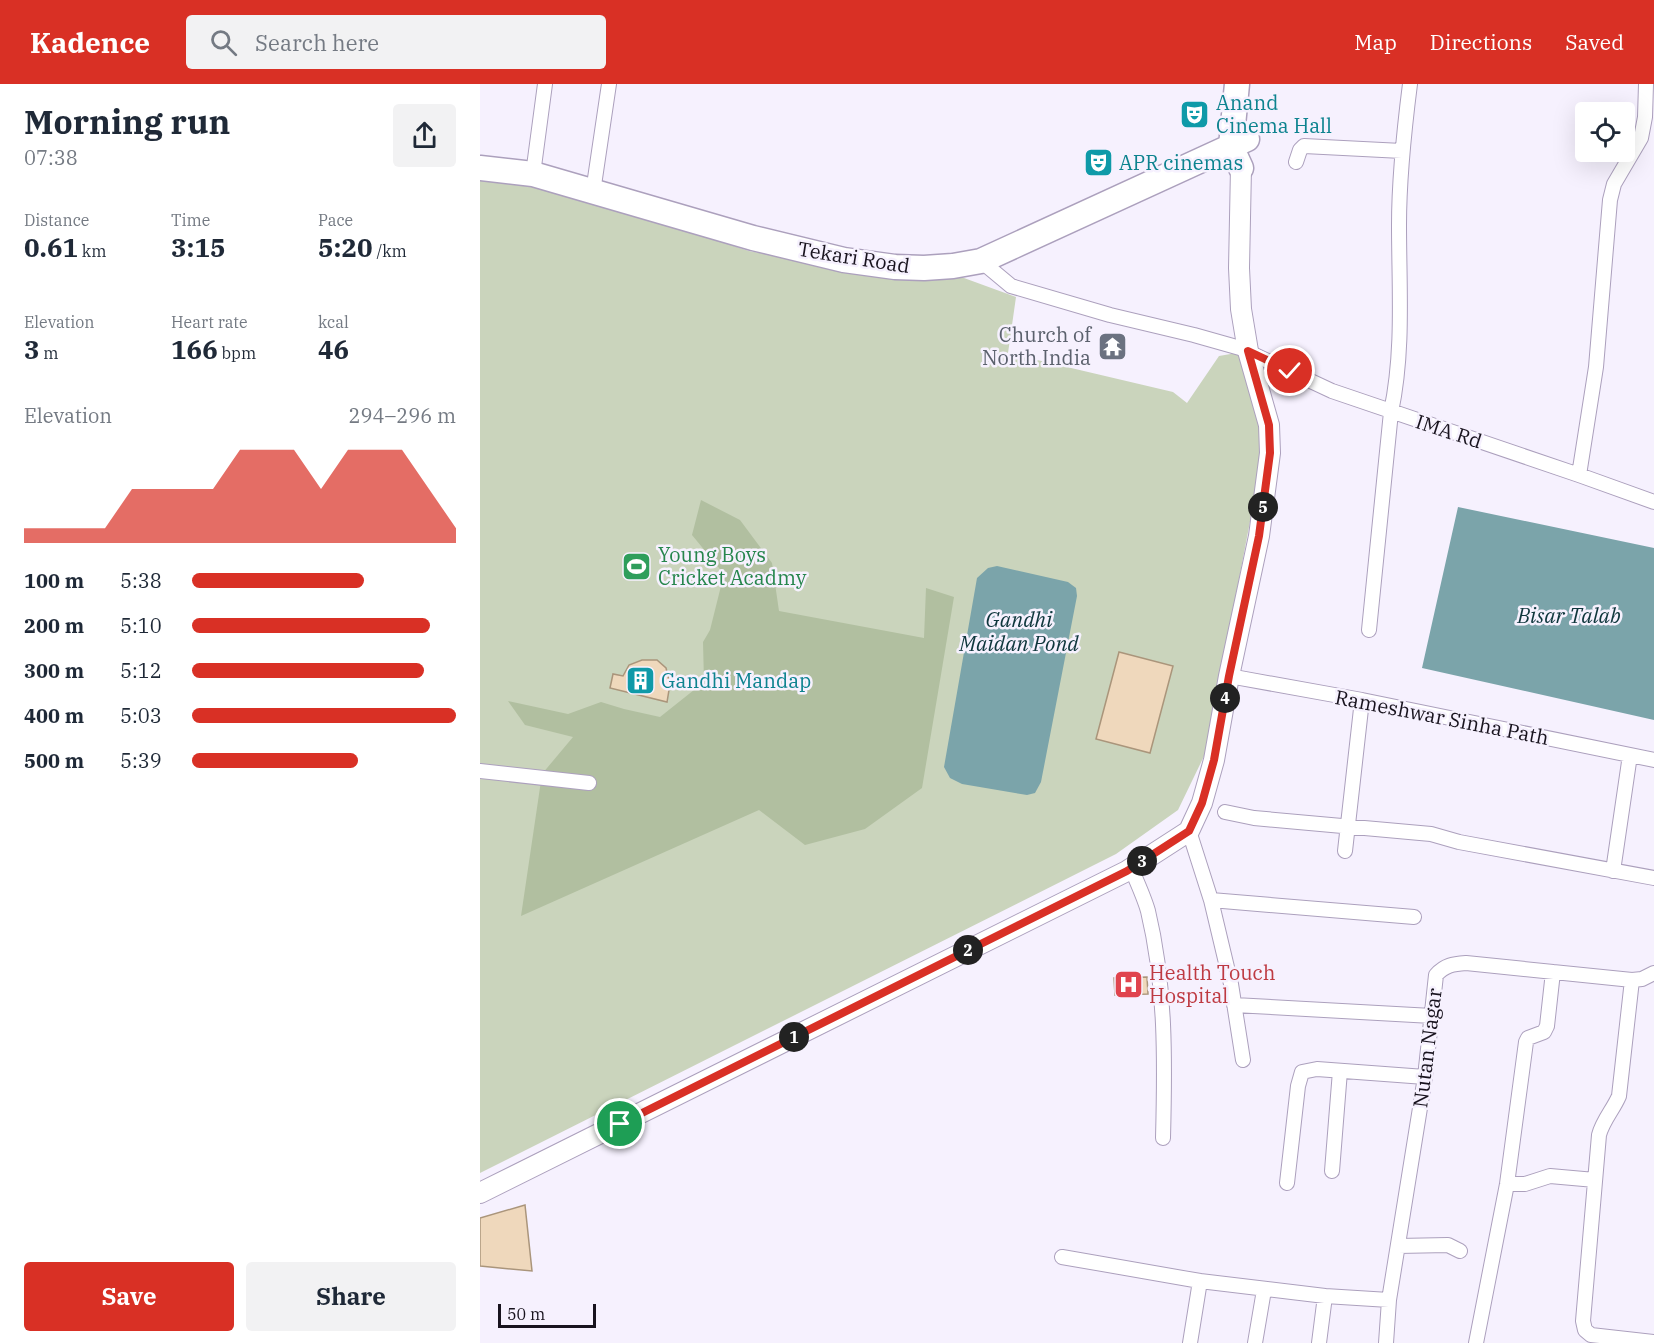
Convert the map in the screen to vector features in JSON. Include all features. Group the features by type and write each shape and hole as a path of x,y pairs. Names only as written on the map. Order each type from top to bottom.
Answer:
{"highway":[{"path":"1237,84 1241,168"},
{"path":"1239,142 1251,84"},
{"name":"Tekari Road","path":"480,168 533,174 753,238 844,260 895,267 924,268 981,261 1239,142"}],"main road":[{"path":"480,1193 1131,868 1189,831 1202,803 1214,760 1229,676 1259,536 1270,453 1269,425 1248,351 1241,309 1239,268 1241,168"}],"street":[{"path":"533,174 546,84"},
{"path":"593,192 609,84"},
{"path":"1369,630 1399,349 1399,221 1402,151 1410,84"},
{"path":"1579,475 1590,418 1596,367 1610,200 1614,184 1641,138 1645,117 1646,84"},
{"path":"1296,162 1300,150 1304,146 1312,145 1402,151"},
{"name":"IMA Rd","path":"981,261 1011,286 1110,315 1194,334 1248,351 1332,392 1654,502"},
{"name":"Rameshwar Sinha Path","path":"1229,676 1362,700 1654,760"},
{"path":"1345,851 1362,700"},
{"path":"1613,871 1630,755"},
{"path":"480,771 589,783"},
{"path":"1225,812 1254,818 1431,834 1459,842 1654,878"},
{"path":"1189,831 1211,900 1234,1005 1243,1060"},
{"path":"1131,868 1148,910 1163,1003 1165,1061 1163,1138"},
{"path":"1211,900 1414,917"},
{"name":"Nutan Nagar","path":"1386,1343 1389,1300 1425,1077 1436,975 1442,968 1452,964 1466,963 1632,980 1642,979 1654,973"},
{"path":"1476,1343 1507,1184 1526,1042 1528,1038 1544,1032 1547,1026 1552,972"},
{"path":"1632,980 1619,1096 1603,1123 1599,1135 1583,1321 1585,1330 1591,1335 1654,1342"},
{"path":"1234,1005 1432,1016"},
{"path":"1287,1183 1298,1086 1302,1072 1308,1070 1340,1071 1425,1077"},
{"path":"1332,1172 1340,1071"},
{"path":"1507,1184 1525,1184 1550,1176 1595,1180"},
{"path":"1398,1246 1448,1245 1460,1251"},
{"path":"1062,1257 1264,1290 1389,1300"},
{"path":"1190,1343 1200,1281"},
{"path":"1256,1343 1264,1290"},
{"path":"1319,1343 1326,1296"}],"green space":[{"path":"480,165 528,178 749,251 900,278 964,278 1016,297 1008,353 1173,392 1187,403 1219,356 1248,351 1265,443 1206,752 1178,810 1116,854 480,1173"},
{"path":"701,500 740,520 772,563 779,611 924,638 926,588 954,597 922,788 865,829 805,845 759,810 521,916 542,774 573,737 525,725 508,701 568,714 601,702 660,717 704,682 703,642 710,630 724,574 692,535"}],"water":[{"name":"Bisar Talab","path":"1458,507 1654,548 1654,720 1422,668"},
{"name":"Gandhi Maidan Pond","path":"997,566 1068,582 1076,588 1077,596 1041,782 1035,793 1027,795 962,784 950,778 944,767 977,578 988,568"}],"building":[{"path":"1119,652 1173,666 1150,753 1096,739"},
{"name":"Gandhi Mandap","path":"642,660 657,660 666,668 670,684 667,702 610,688 613,674 623,676 629,665"},
{"path":"1147,977 1148,994 1115,995 1114,978"},
{"path":"525,1205 532,1271 480,1266 480,1218"}],"place":[{"name":"Anand Cinema Hall","path":"1195,114"},
{"name":"APR cinemas","path":"1098,162"},
{"name":"Church of North India","path":"1112,346"},
{"name":"Young Boys Cricket Acadmy","path":"637,566"},
{"name":"Gandhi Mandap","path":"640,680"},
{"name":"Health Touch Hospital","path":"1128,984"}],"route":[{"path":"620,1124 1127,871 1189,831 1202,803 1214,760 1229,676 1259,536 1270,453 1269,425 1248,351 1290,371"}]}
